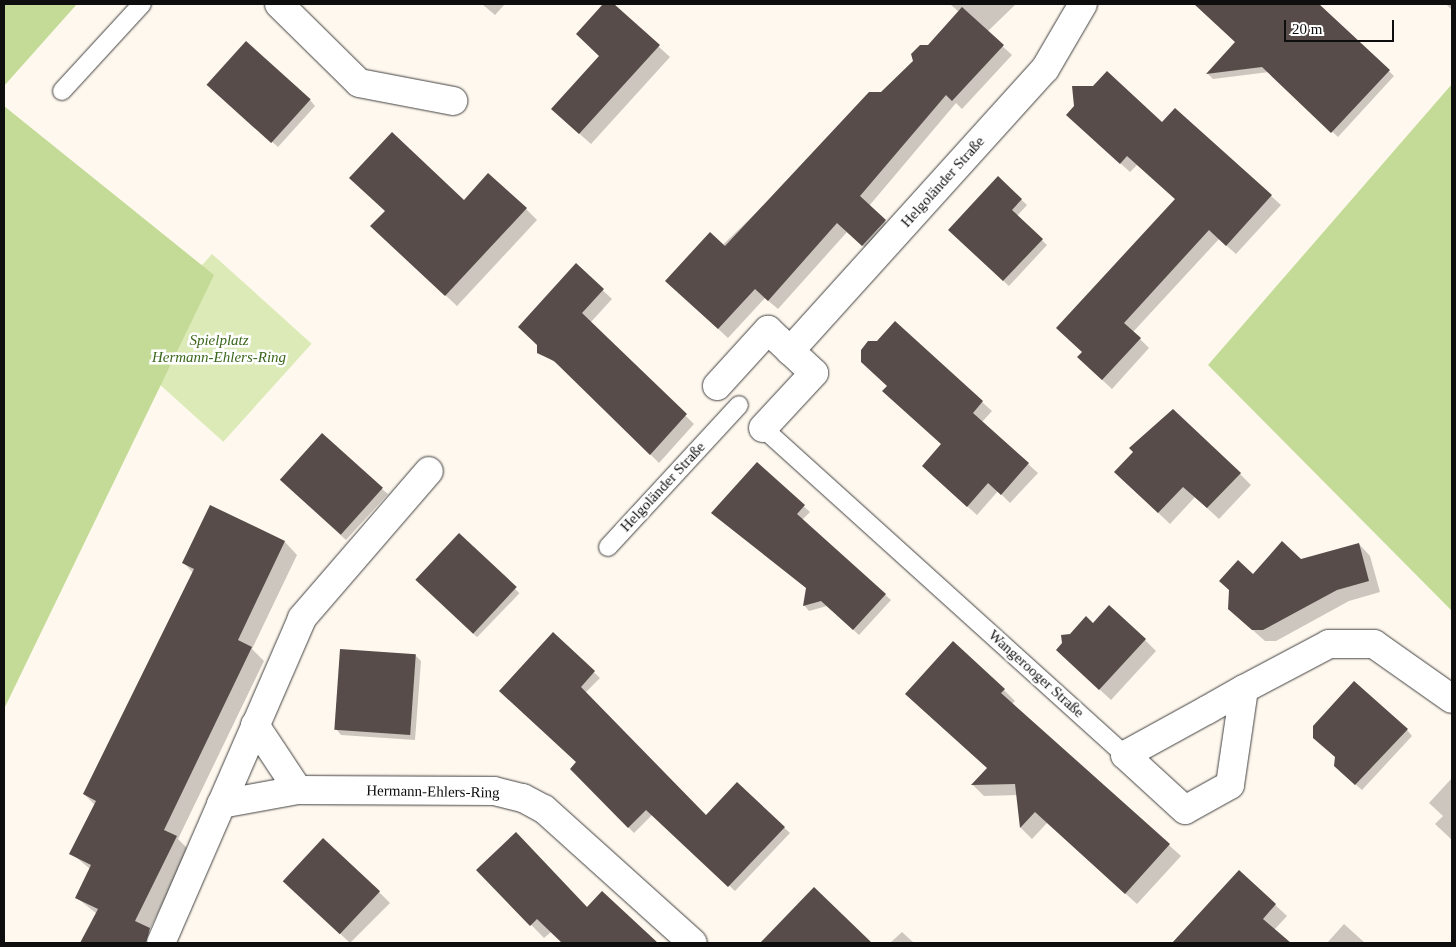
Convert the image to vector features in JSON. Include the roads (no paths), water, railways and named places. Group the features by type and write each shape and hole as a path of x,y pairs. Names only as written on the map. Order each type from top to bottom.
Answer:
{"street":[{"path":"279,4 360,84 453,101"},
{"name":"Helgoländer Straße","path":"790,351 1045,69 1083,4"},
{"path":"717,386 768,330 814,372 763,428"},
{"path":"161,943 302,618 429,471"},
{"path":"1125,755 1329,644 1374,644 1452,699"},
{"name":"Wangerooger Straße","path":"1125,755 1185,810 1230,785 1244,690"},
{"path":"255,725 298,790"},
{"name":"Hermann-Ehlers-Ring","path":"221,804 298,790 494,791 523,798 544,809 692,943"}],"lane":[{"path":"62,91 142,4"},
{"name":"Helgoländer Straße","path":"608,547 739,406"},
{"name":"Wangerooger Straße","path":"763,428 1125,755"}],"park label":[{"name":"Spielplatz Hermann-Ehlers-Ring","path":"219,348"}]}
